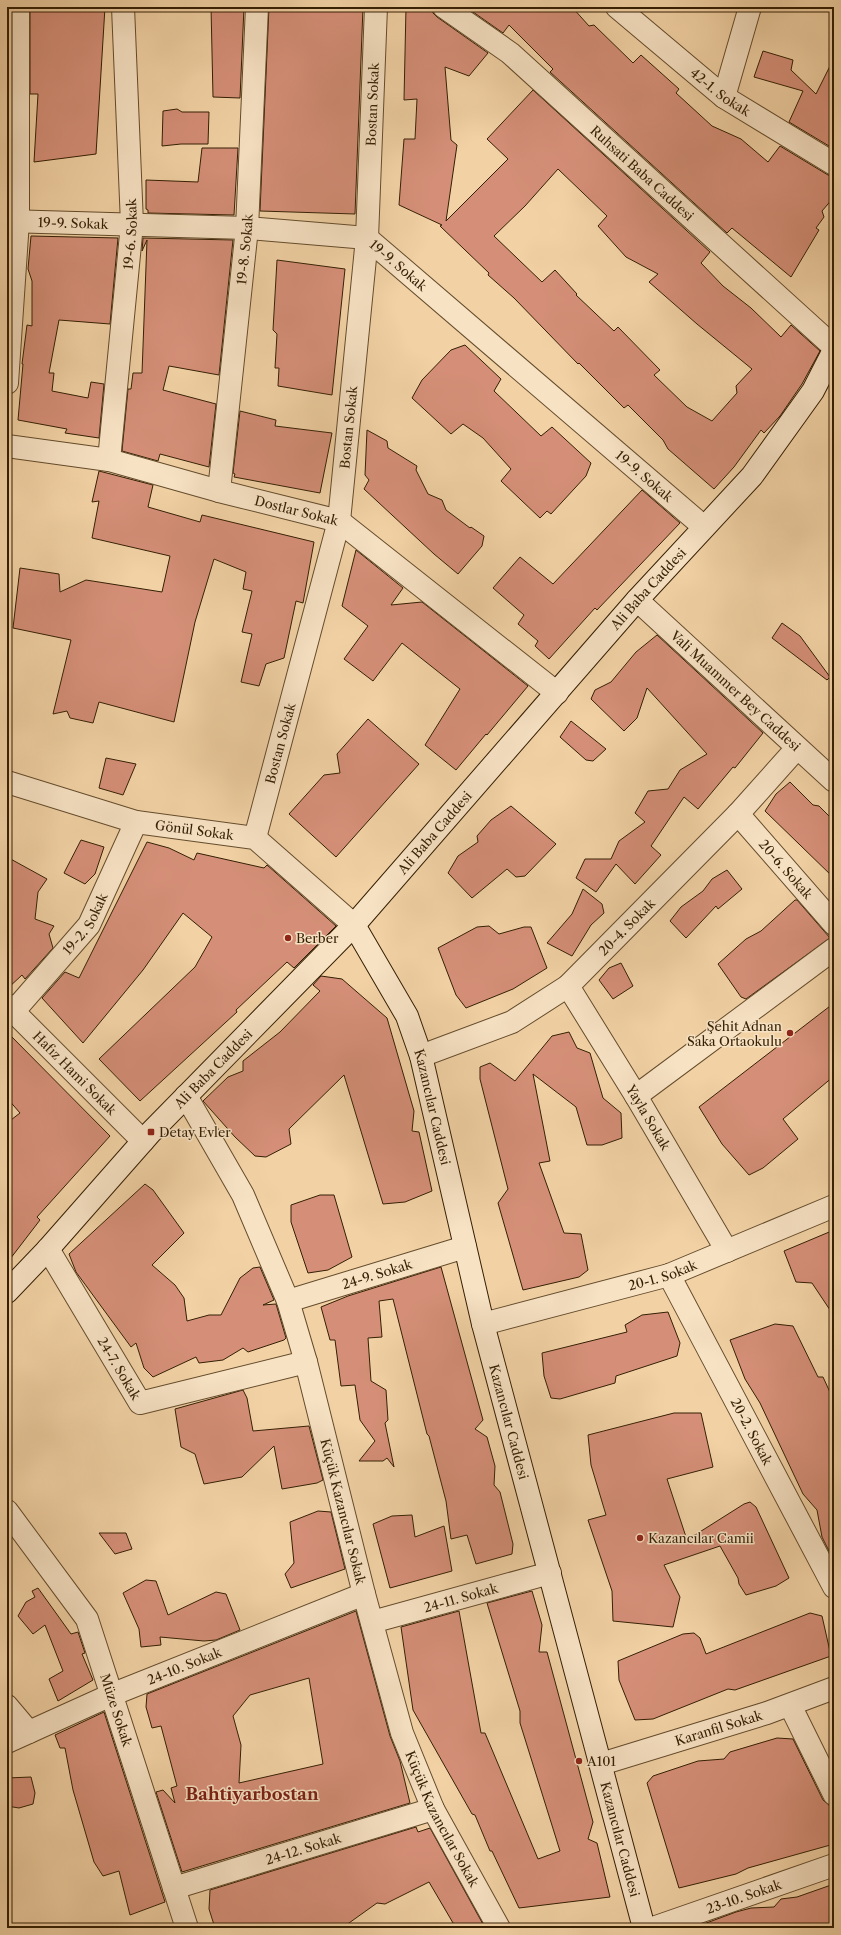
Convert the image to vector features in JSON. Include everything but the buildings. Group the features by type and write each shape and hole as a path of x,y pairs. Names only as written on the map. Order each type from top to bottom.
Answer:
{"street":[{"path":"7,383 13,221 18,7"},
{"name":"19-6. Sokak","path":"109,460 132,224 123,7"},
{"name":"19-8. Sokak","path":"219,491 246,228 257,7"},
{"name":"Bostan Sokak","path":"255,838 339,521 368,238 376,7"},
{"name":"Ruhsati Baba Caddesi","path":"444,7 510,54 834,347"},
{"name":"42-1. Sokak","path":"617,7 724,97 834,164"},
{"path":"724,97 750,7"},
{"name":"19-9. Sokak","path":"13,221 246,228 368,238 704,527"},
{"name":"Ali Baba Caddesi","path":"8,1290 48,1248 143,1141 354,925 637,600 752,476 813,391 834,350"},
{"name":"Dostlar Sokak","path":"7,446 109,460 219,491 339,521 557,693"},
{"name":"Vali Muammer Bey Caddesi","path":"637,600 834,781"},
{"name":"20-4. Sokak","path":"421,1056 512,1022 568,986 738,814 797,748"},
{"name":"Gönül Sokak","path":"7,782 136,822 255,838"},
{"name":"20-6. Sokak","path":"738,814 834,924"},
{"name":"19-2. Sokak","path":"10,1008 89,925 136,822"},
{"path":"255,838 354,925"},
{"name":"Kazancılar Caddesi","path":"354,925 407,1016 421,1056 483,1324 644,1928"},
{"path":"636,1096 834,949"},
{"name":"Yayla Sokak","path":"568,986 636,1096 728,1251"},
{"name":"Hafız Hami Sokak","path":"10,1008 143,1141"},
{"name":"Küçük Kazancılar Sokak","path":"186,1096 243,1195 288,1301 306,1362 364,1594 402,1733 433,1809 499,1928"},
{"name":"20-1. Sokak","path":"483,1324 669,1275 834,1206"},
{"name":"24-9. Sokak","path":"288,1301 465,1247"},
{"name":"24-7. Sokak","path":"48,1248 140,1403 306,1362"},
{"name":"20-2. Sokak","path":"669,1275 834,1587"},
{"name":"Müze Sokak","path":"7,1511 87,1619 187,1928"},
{"name":"24-11. Sokak","path":"372,1622 550,1573"},
{"name":"24-10. Sokak","path":"7,1742 111,1695 364,1594"},
{"name":"Karanfil Sokak","path":"601,1764 767,1713 834,1688"},
{"path":"790,1705 834,1794"},
{"path":"7,1706 29,1732"},
{"name":"24-12. Sokak","path":"174,1888 433,1809"},
{"name":"23-10. Sokak","path":"653,1928 834,1865"}],"place":[{"name":"Berber","path":"288,938"},
{"name":"Şehit Adnan Saka Ortaokulu","path":"790,1033"},
{"name":"Detay Evler","path":"151,1132"},
{"name":"Kazancılar Camii","path":"640,1538"},
{"name":"A101","path":"579,1761"}],"district":[{"name":"Bahtiyarbostan","path":"252,1794"}]}
